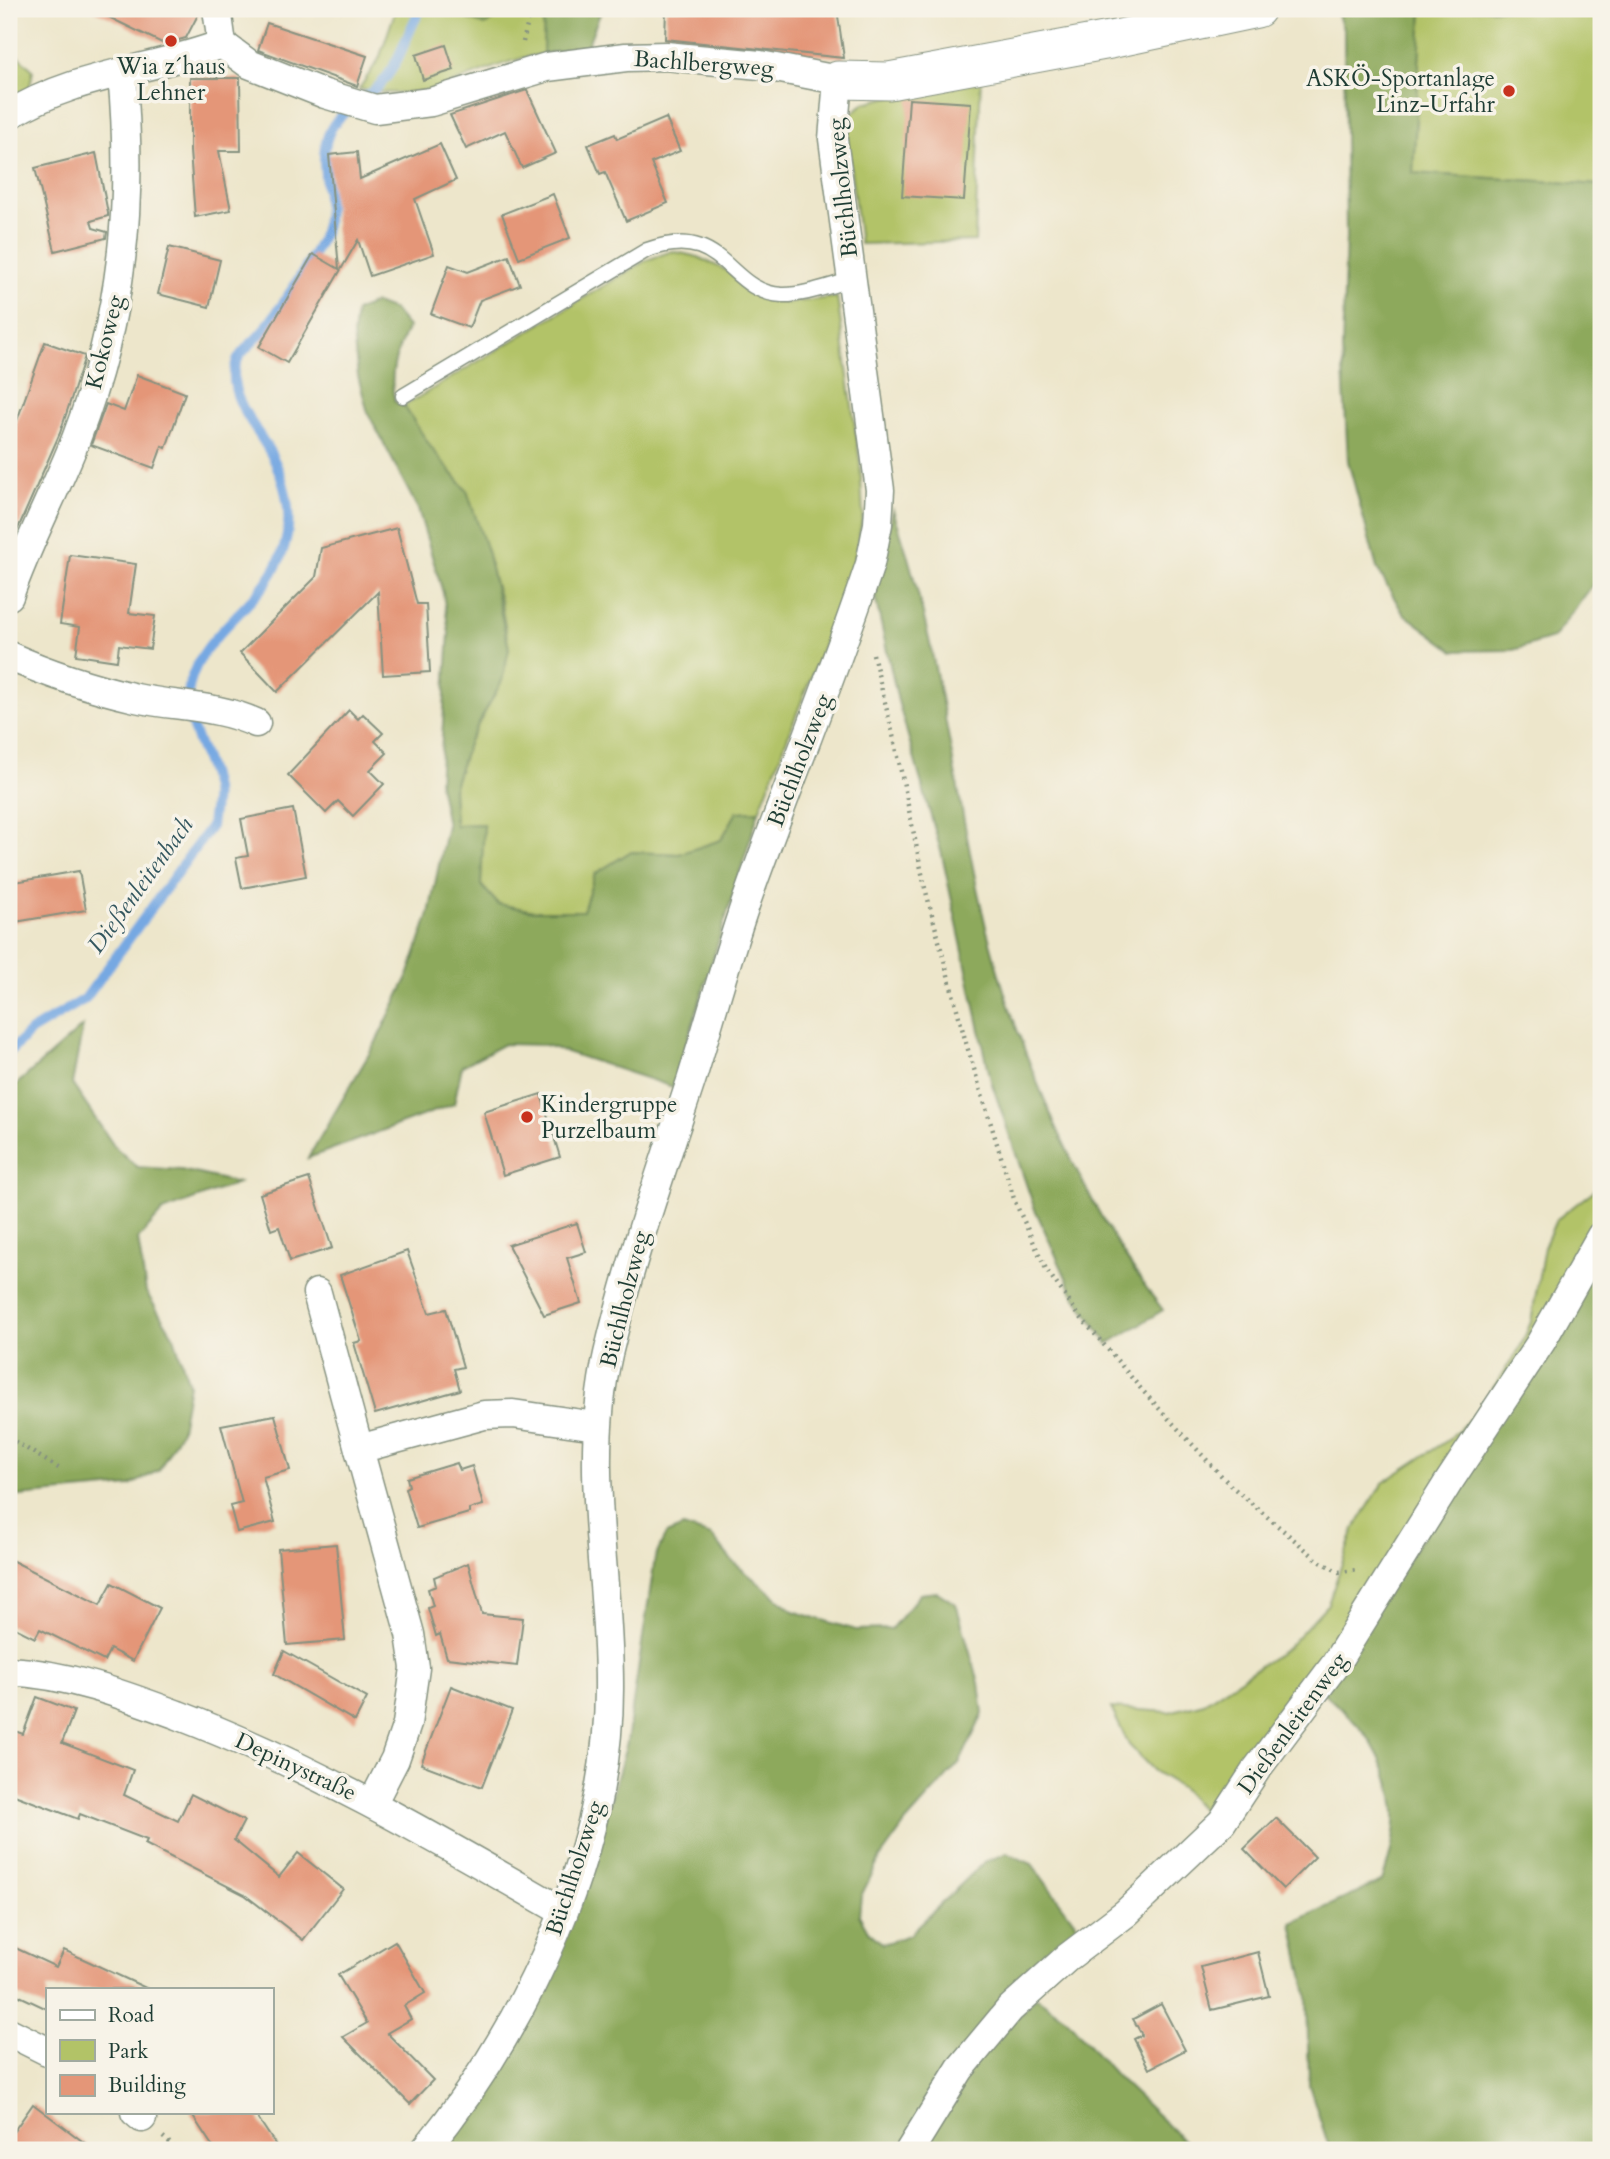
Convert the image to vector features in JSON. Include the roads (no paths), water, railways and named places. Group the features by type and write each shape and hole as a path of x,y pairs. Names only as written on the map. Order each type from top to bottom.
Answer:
{"street":[{"path":"9,115 60,89 184,58 222,44 217,9"},
{"name":"Bachlbergweg","path":"222,44 249,64 325,94 375,109 409,106 459,95 515,74 547,67 626,57 666,56 760,65 838,79 889,81 1100,42 1256,9"},
{"name":"Kokoweg","path":"9,596 24,553 76,439 101,367 117,301 126,236 129,173 122,73"},
{"name":"Büchlholzweg","path":"425,2150 471,2090 497,2049 543,1958 587,1841 608,1738 610,1688 598,1539 596,1426 607,1359 650,1199 689,1087 749,894 852,617 876,537 880,490 833,139 838,79"},
{"path":"9,656 85,684 186,704 256,723"},
{"name":"Dießenleitenweg","path":"910,2150 960,2069 1010,2010 1068,1956 1126,1913 1222,1822 1256,1770 1334,1666 1448,1483 1541,1342 1601,1236"},
{"path":"317,1293 410,1634 415,1668 407,1724 373,1802"},
{"path":"359,1449 484,1415 513,1414 596,1426"},
{"name":"Depinystraße","path":"9,1671 81,1682 135,1699 280,1756 373,1802 562,1912"},
{"path":"9,2032 46,2050"}],"lane":[{"path":"403,396 647,250 669,242 692,242 709,250 765,291 783,295 851,280"}],"waterway":[{"name":"Dießenleitenbach","path":"9,1053 31,1031 85,999 211,826 214,789 189,711 190,683 198,663 210,645 269,578 280,558 288,525 288,504 280,473 241,405 234,384 235,366 241,354 263,331 286,299 322,237 328,210 324,155 331,129 342,115 385,79 421,9"}],"place":[{"name":"Wia z´haus Lehner","path":"171,41"},
{"name":"ASKÖ-Sportanlage Linz-Urfahr","path":"1509,91"},
{"name":"Kindergruppe Purzelbaum","path":"527,1117"}]}
